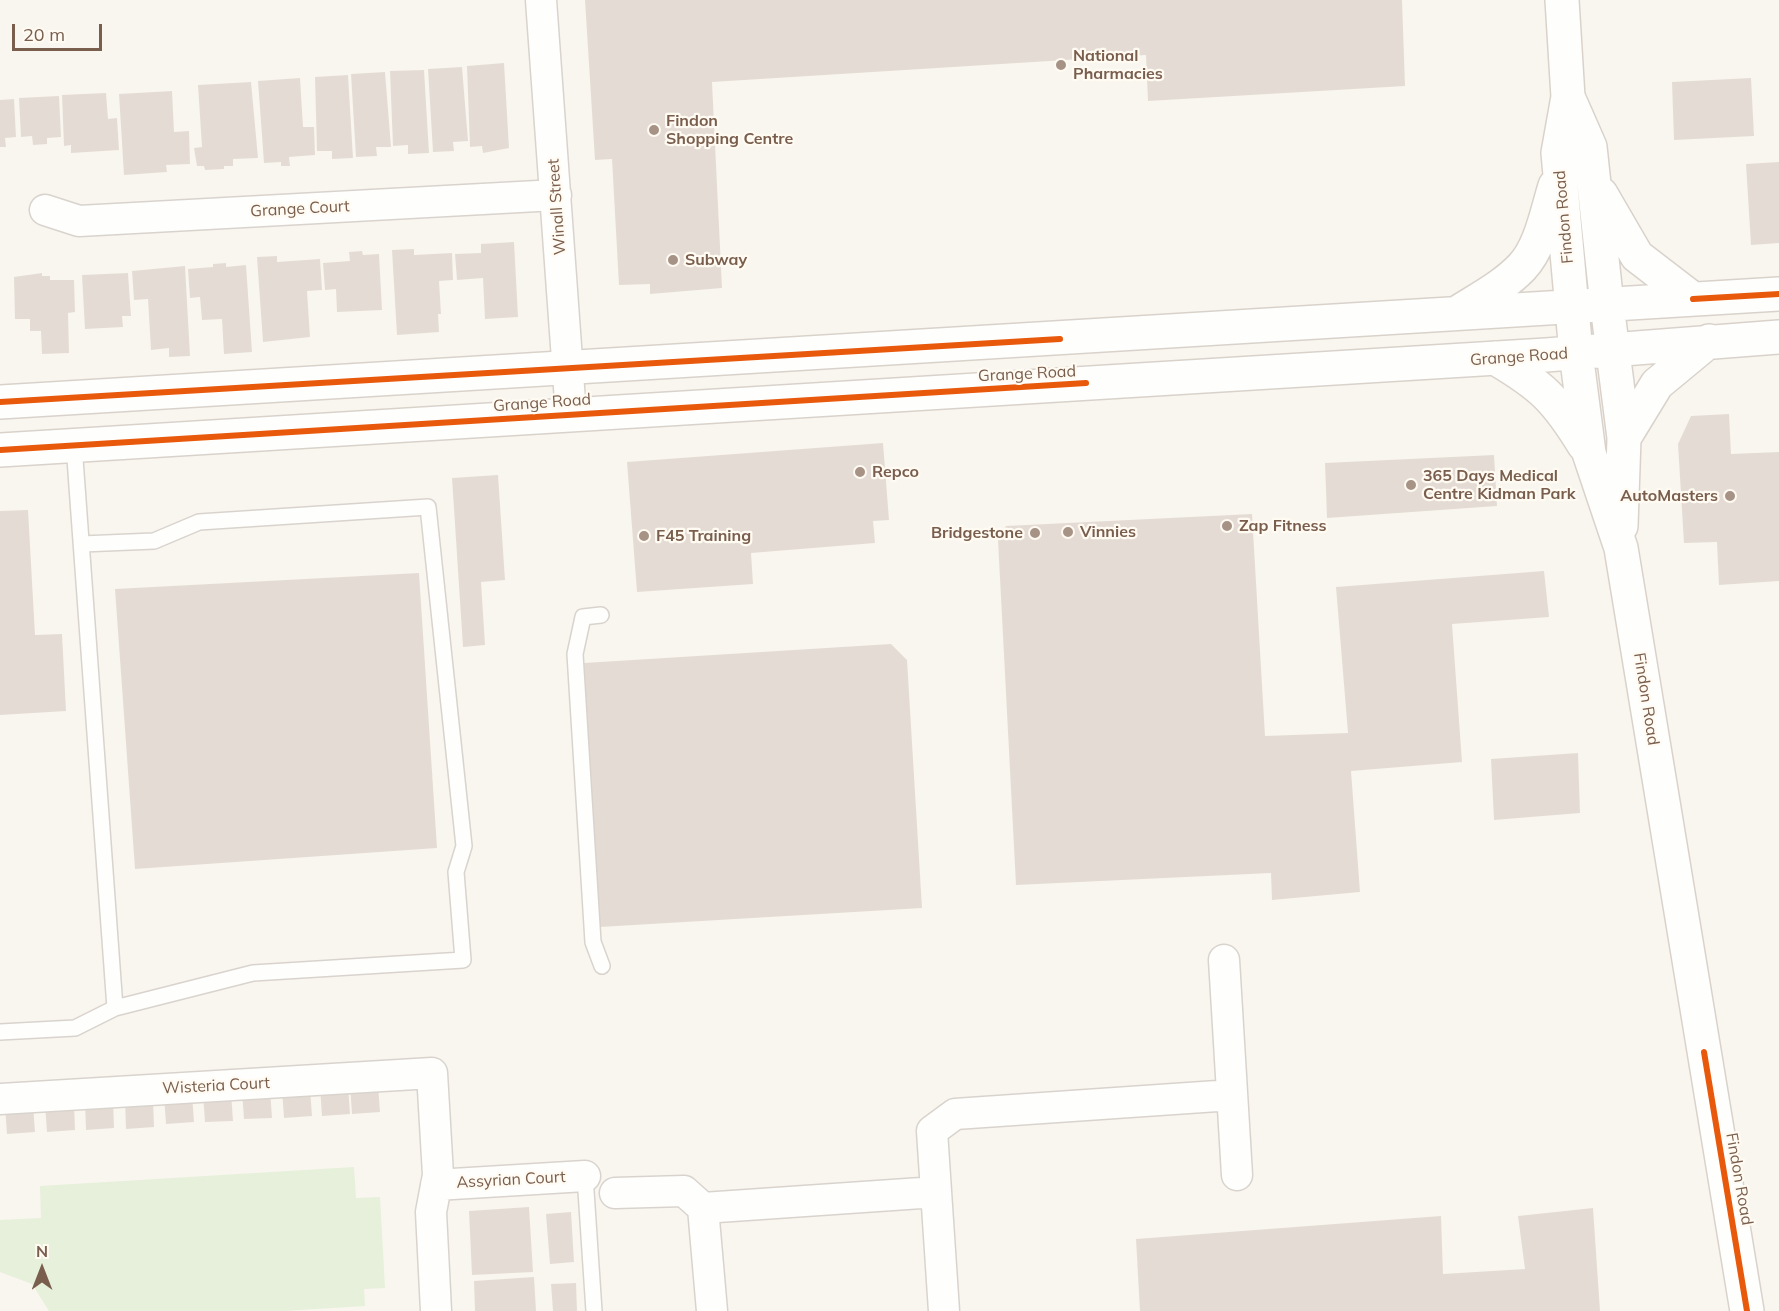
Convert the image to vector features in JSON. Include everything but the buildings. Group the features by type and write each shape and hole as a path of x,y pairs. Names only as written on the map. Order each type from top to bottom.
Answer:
{"main road":[{"name":"Findon Road","path":"1562,0 1568,97 1558,153 1571,306 1589,453 1621,548 1747,1311"},
{"name":"Findon Road","path":"1568,97 1590,147 1624,438 1621,548"},
{"path":"1453,315 1498,287 1523,266 1538,238 1560,173"},
{"path":"1593,179 1637,256 1693,299"},
{"name":"Grange Road","path":"0,402 1779,294"},
{"name":"Grange Road","path":"0,450 1613,351 1709,341 1779,337"},
{"path":"1624,438 1658,384 1709,341"},
{"path":"930,346 945,392"},
{"path":"895,395 930,346"},
{"path":"1495,358 1531,379 1549,393 1589,453"}],"street":[{"name":"Winall Street","path":"541,0 571,415"},
{"name":"Grange Court","path":"45,210 79,221 556,195"},
{"path":"1224,960 1237,1175"},
{"name":"Wisteria Court","path":"0,1099 432,1073"},
{"name":"Assyrian Court","path":"432,1073 438,1175 431,1212 436,1311"},
{"path":"944,1311 932,1131 955,1114 1232,1095"},
{"name":"Assyrian Court","path":"436,1185 585,1176"},
{"path":"615,1193 684,1191 704,1208 936,1192"},
{"path":"704,1208 712,1311"}],"lane":[{"path":"74,445 116,1008"},
{"path":"0,1032 75,1028 116,1008 253,973 462,960 456,872 464,846 428,507 199,522 154,541 82,544"},
{"path":"601,615 583,617 575,654 593,942 602,966"},
{"path":"585,1176 594,1311"}],"green space":[{"path":"354,1167 356,1198 380,1197 385,1288 364,1289 365,1306 284,1311 49,1311 32,1284 0,1272 0,1220 41,1218 40,1186"}],"cycle path":[{"path":"1693,299 1779,294"},
{"path":"0,402 1060,339"},
{"path":"0,450 1086,383"},
{"path":"1704,1052 1747,1311"}],"place":[{"name":"National Pharmacies","path":"1061,65"},
{"name":"Findon Shopping Centre","path":"654,130"},
{"name":"Subway","path":"673,260"},
{"name":"Repco","path":"860,472"},
{"name":"365 Days Medical Centre Kidman Park","path":"1411,485"},
{"name":"AutoMasters","path":"1730,496"},
{"name":"Zap Fitness","path":"1227,526"},
{"name":"Vinnies","path":"1068,532"},
{"name":"Bridgestone","path":"1035,533"},
{"name":"F45 Training","path":"644,536"}]}
